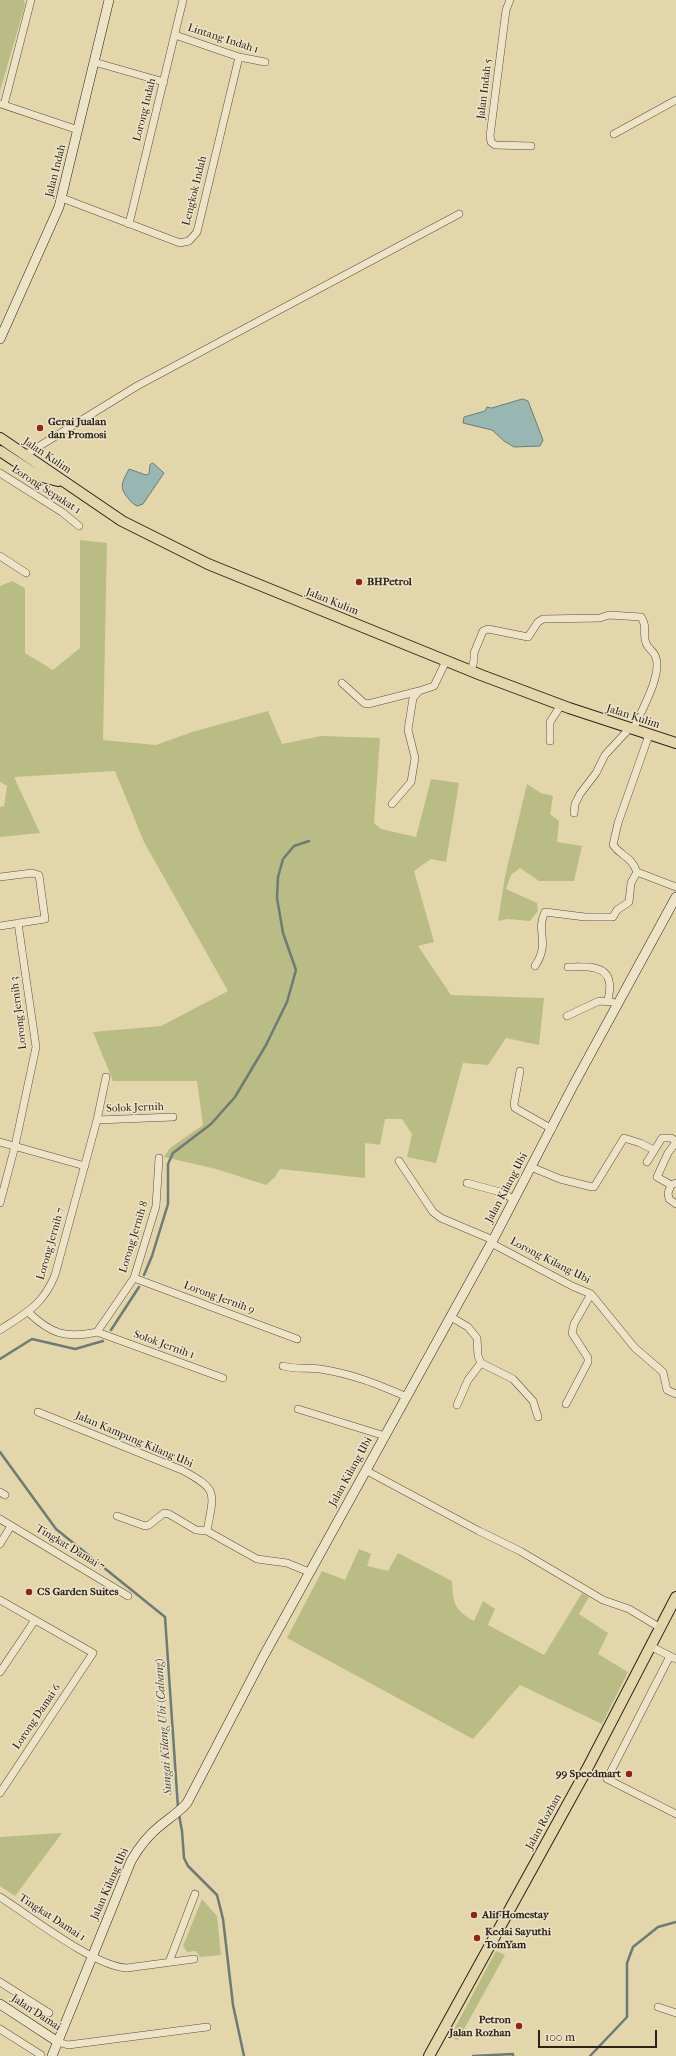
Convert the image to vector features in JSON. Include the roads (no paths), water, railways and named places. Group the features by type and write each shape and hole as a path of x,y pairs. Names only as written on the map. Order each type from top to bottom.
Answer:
{"main road":[{"name":"Jalan Kulim","path":"0,438 122,521 208,564 471,671 631,730 676,743"},
{"path":"0,451 38,476 66,483"},
{"name":"Jalan Rozhan","path":"429,2056 587,1769 659,1628 676,1598"}],"street":[{"path":"31,0 2,104 78,130"},
{"name":"Jalan Indah","path":"0,339 62,198 109,0"},
{"name":"Lorong Indah","path":"129,224 184,0"},
{"name":"Jalan Indah 5","path":"510,0 506,10 490,136 491,142 495,146 531,146"},
{"name":"Lintang Indah 1","path":"175,35 239,57 265,62"},
{"name":"Lengkok Indah","path":"62,198 180,243 194,238 197,232 239,57"},
{"path":"94,62 164,82"},
{"path":"614,134 676,100"},
{"path":"25,455 137,386 459,214"},
{"name":"Lorong Sepakat 1","path":"0,473 62,512 80,526"},
{"path":"0,556 26,573"},
{"path":"471,671 474,653 483,630 488,628 528,637 538,622 543,619 600,618 609,615 640,617 645,622 646,644 656,656 658,667 654,681 631,730 605,755 596,773 580,794 575,804 574,813"},
{"path":"342,683 364,703 368,704 434,686 446,661"},
{"path":"392,804 411,782 415,758 408,730 413,698 418,691"},
{"path":"550,741 550,722 561,705"},
{"path":"649,735 618,823 613,845 617,850 629,858 637,872 676,887"},
{"path":"535,966 541,956 544,945 541,920 545,912 585,917 613,917 617,910 629,902 631,883 637,872"},
{"path":"0,877 32,873 39,875 45,919 0,926"},
{"name":"Jalan Kilang Ubi","path":"52,2056 92,1956 138,1849 160,1825 178,1814 187,1803 263,1656 367,1471 492,1242 552,1129 574,1084 676,896"},
{"name":"Lorong Jernih 3","path":"0,1203 15,1146 36,1047 18,923"},
{"path":"568,967 598,970 607,975 610,982 608,1000"},
{"path":"567,1016 599,1001 608,1000 618,1003"},
{"path":"520,1071 514,1104 515,1108 552,1129"},
{"name":"Lorong Jernih 7","path":"0,1330 28,1312 49,1291 55,1275 85,1166 106,1077"},
{"name":"Solok Jernih","path":"97,1120 173,1118"},
{"path":"531,1167 560,1179 594,1187 624,1138 640,1142 654,1150"},
{"path":"647,1162 662,1138 671,1138 676,1142 668,1153 657,1177 674,1184 668,1193 669,1199 676,1204"},
{"path":"0,1142 85,1166"},
{"name":"Lorong Jernih 8","path":"97,1332 134,1278 156,1206 160,1158"},
{"name":"Lorong Kilang Ubi","path":"399,1161 434,1212 441,1218 492,1242 572,1286 591,1294 635,1348 663,1372 667,1390 676,1394"},
{"path":"467,1182 504,1194 514,1200"},
{"name":"Lorong Jernih 9","path":"134,1278 297,1339"},
{"path":"566,1404 588,1362 588,1358 572,1333 574,1324 591,1294"},
{"path":"28,1312 39,1323 56,1333 68,1336 97,1332"},
{"path":"451,1317 468,1327 477,1338 478,1356 481,1363 513,1379 533,1402 538,1418"},
{"name":"Solok Jernih 1","path":"97,1332 223,1378"},
{"path":"457,1405 468,1380 481,1363"},
{"path":"283,1366 297,1369 321,1369 364,1378 407,1397"},
{"path":"298,1409 385,1436"},
{"name":"Jalan Kampung Kilang Ubi","path":"38,1412 182,1470 203,1481 209,1487 212,1497 207,1531"},
{"path":"367,1471 479,1531 520,1551 603,1600 629,1609 659,1628"},
{"path":"117,1516 145,1526 149,1525 164,1513 169,1514 196,1530 207,1531 257,1559 287,1563 309,1572"},
{"name":"Tingkat Damai 7","path":"0,1519 128,1596"},
{"path":"0,1544 10,1526"},
{"path":"0,1600 35,1620 0,1672"},
{"name":"Lorong Damai 6","path":"0,1793 93,1653 35,1620"},
{"path":"650,1646 673,1658 607,1779 676,1814"},
{"path":"169,1962 195,1894"},
{"name":"Tingkat Damai 1","path":"0,1897 92,1956 118,1968 194,1959"},
{"name":"Jalan Damai","path":"0,1982 49,2013"},
{"name":"Jalan Damai","path":"0,2004 58,2042"},
{"path":"658,2007 676,2013"},
{"path":"58,2042 68,2045 207,2027"},
{"path":"0,2029 41,2055"}],"water":[{"path":"523,399 528,401 543,440 540,446 514,447 504,441 492,430 463,423 464,417 485,411 487,407 491,408"},
{"path":"153,463 164,473 143,504 137,506 131,502 123,491 123,481 129,469 146,475 149,474 150,465"}],"waterway":[{"name":"Sungai Kilang Ubi (Cabang)","path":"144,1275 152,1256 168,1204 168,1164 173,1153 211,1124 235,1097 266,1045 287,1002 296,970 283,933 277,898 278,877 283,859 294,846 309,841"},
{"name":"Sungai Kilang Ubi (Cabang)","path":"111,1330 139,1287"},
{"name":"Sungai Kilang Ubi (Cabang)","path":"0,1359 32,1339 75,1349 103,1341"},
{"name":"Sungai Kilang Ubi (Cabang)","path":"0,1452 56,1529 165,1617 178,1808"},
{"name":"Sungai Kilang Ubi (Cabang)","path":"179,1815 184,1858 188,1866 217,1895 223,1919 233,2005 244,2056"},
{"path":"590,2056 627,2017 627,1963 633,1947 658,1927 676,1922"},
{"path":"473,2056 513,2054 513,2056"}],"place":[{"name":"Gerai Jualan dan Promosi","path":"40,428"},
{"name":"BHPetrol","path":"359,582"},
{"name":"CS Garden Suites","path":"29,1592"},
{"name":"99 Speedmart","path":"629,1774"},
{"name":"Alif Homestay","path":"474,1915"},
{"name":"Kedai Sayuthi TomYam","path":"477,1938"},
{"name":"Petron Jalan Rozhan","path":"519,2026"}]}
